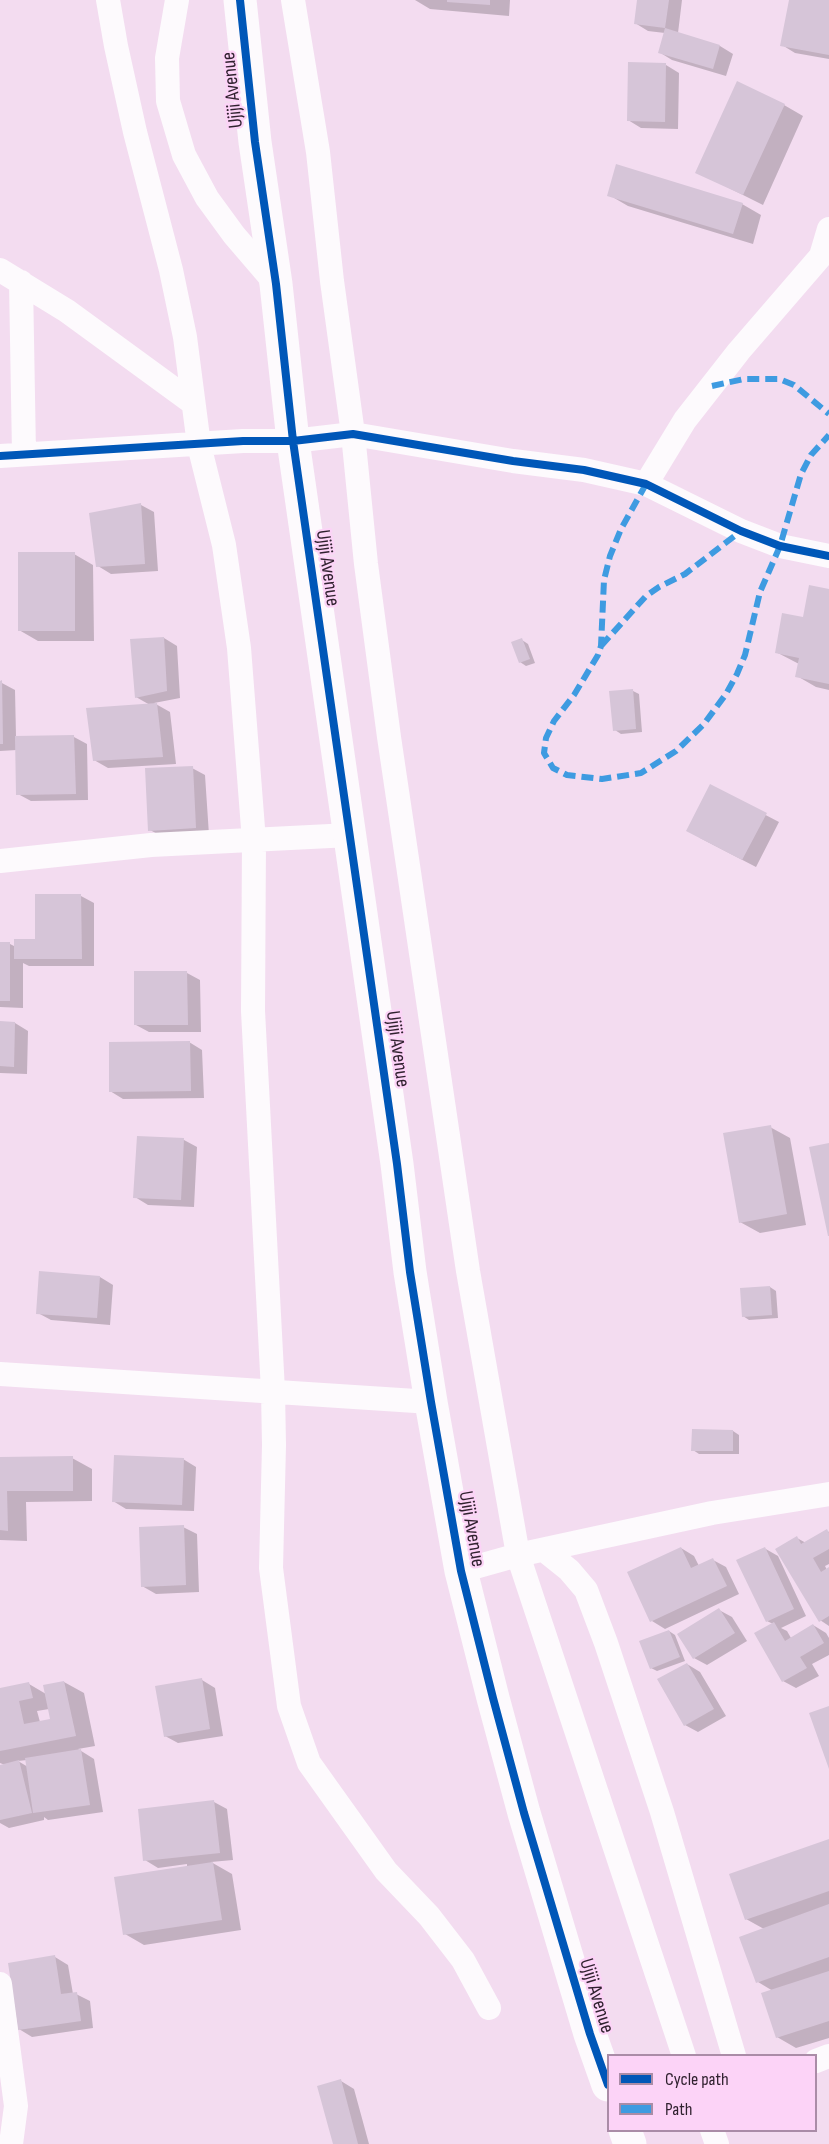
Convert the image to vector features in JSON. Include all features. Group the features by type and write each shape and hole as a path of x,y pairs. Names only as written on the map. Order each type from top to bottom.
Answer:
{"street":[{"path":"108,0 135,132 171,270 184,337 199,445 224,545 239,648 254,841 254,1011 273,1391 271,1568 289,1706 309,1763 386,1871 429,1916 463,1960 489,2008"},
{"path":"177,0 167,58 168,101 184,155 207,198 234,236 276,284"},
{"name":"Ujiji Avenue","path":"240,0 255,142 276,284 293,441 397,1164 410,1272 431,1402 461,1571 524,1813 590,2034 607,2080"},
{"path":"293,0 318,152 332,281 353,434 366,564 389,737 468,1271 518,1555 684,2054"},
{"path":"646,484 685,420 739,351 825,257 829,230"},
{"path":"0,270 67,311 193,403"},
{"path":"21,282 24,453"},
{"path":"0,456 243,441 293,441 353,434 584,470 646,484 741,531 780,546 829,556"},
{"path":"0,861 151,845 350,835"},
{"path":"0,1374 431,1402"},
{"path":"461,1571 518,1555 712,1513 829,1494"},
{"path":"544,1550 570,1570 586,1590 606,1643 662,1812 734,2054"},
{"path":"0,1984 16,2106 11,2144"}],"building":[{"path":"447,0 490,0 490,5 447,2"},
{"path":"637,0 669,0 665,28 634,24"},
{"path":"789,0 829,0 829,55 780,46"},
{"path":"665,28 720,45 713,69 658,53"},
{"path":"628,62 666,63 665,122 627,121"},
{"path":"737,81 785,104 743,195 695,173"},
{"path":"616,164 743,203 733,234 607,196"},
{"path":"141,503 145,564 96,567 89,513"},
{"path":"18,552 75,552 75,631 18,631"},
{"path":"809,585 829,589 829,684 795,677 799,658 775,653 782,613 803,617"},
{"path":"164,637 167,691 135,698 130,639"},
{"path":"522,638 530,659 519,663 511,642"},
{"path":"2,680 3,744 0,744 0,681"},
{"path":"633,689 636,729 613,731 609,691"},
{"path":"157,703 163,757 93,761 86,708"},
{"path":"74,735 76,794 16,795 15,736"},
{"path":"193,766 196,828 148,831 145,768"},
{"path":"710,784 767,813 742,860 686,831"},
{"path":"35,894 81,894 82,959 14,959 14,939 35,939"},
{"path":"0,942 10,942 10,1001 0,1001"},
{"path":"134,971 187,971 188,1025 134,1025"},
{"path":"0,1021 15,1022 14,1067 0,1066"},
{"path":"190,1041 191,1091 109,1092 109,1042"},
{"path":"771,1125 787,1214 739,1223 723,1133"},
{"path":"137,1136 184,1138 181,1200 133,1198"},
{"path":"829,1143 829,1236 828,1236 809,1147"},
{"path":"39,1271 100,1276 97,1318 36,1314"},
{"path":"770,1286 772,1315 742,1317 740,1288"},
{"path":"692,1429 733,1430 733,1451 691,1451"},
{"path":"114,1455 184,1458 182,1505 112,1502"},
{"path":"73,1456 73,1491 7,1491 8,1531 0,1530 0,1457"},
{"path":"184,1525 186,1585 141,1587 139,1527"},
{"path":"827,1529 829,1549 813,1558 821,1572 829,1567 829,1616 819,1622 775,1549 797,1536 801,1544"},
{"path":"681,1547 691,1568 713,1558 727,1586 650,1622 627,1572"},
{"path":"765,1547 794,1609 766,1622 736,1560"},
{"path":"719,1608 735,1633 693,1659 677,1634"},
{"path":"774,1622 785,1641 813,1624 824,1643 800,1657 807,1668 782,1682 754,1633"},
{"path":"669,1630 680,1657 650,1669 639,1641"},
{"path":"687,1663 714,1709 684,1726 657,1679"},
{"path":"202,1678 210,1729 164,1737 155,1686"},
{"path":"64,1681 76,1736 0,1751 0,1688 29,1682 33,1698 19,1701 24,1724 50,1719 43,1685"},
{"path":"829,1706 829,1769 809,1713"},
{"path":"81,1749 90,1805 33,1813 25,1758"},
{"path":"19,1760 32,1813 0,1820 0,1765"},
{"path":"214,1800 220,1853 143,1861 138,1809"},
{"path":"829,1839 829,1891 745,1920 729,1874"},
{"path":"213,1862 222,1920 123,1935 114,1877"},
{"path":"829,1904 829,1957 756,1983 739,1937"},
{"path":"55,1955 61,1994 77,1992 81,2021 18,2030 8,1963"},
{"path":"829,1971 829,2021 776,2038 761,1993"},
{"path":"341,2079 358,2144 333,2144 317,2086"}],"marked path":[{"path":"712,386 744,379 779,379 794,385 829,414"},
{"path":"646,484 621,529 610,556 604,580 601,646 598,655 574,695 554,721 546,738 544,753 553,768 567,775 602,779 641,773 676,751 704,724 726,694 737,674 745,655 760,592 780,546 801,474 811,455 829,435"},
{"path":"601,646 646,596 685,574 741,531"}],"cycle path":[{"path":"240,0 255,142 276,284 293,441 397,1164 410,1272 431,1402 461,1571 493,1698 524,1813 590,2034 607,2082"},
{"path":"0,456 243,441 293,441 353,434 513,461 584,470 646,484 741,531 780,546 829,556"}]}
